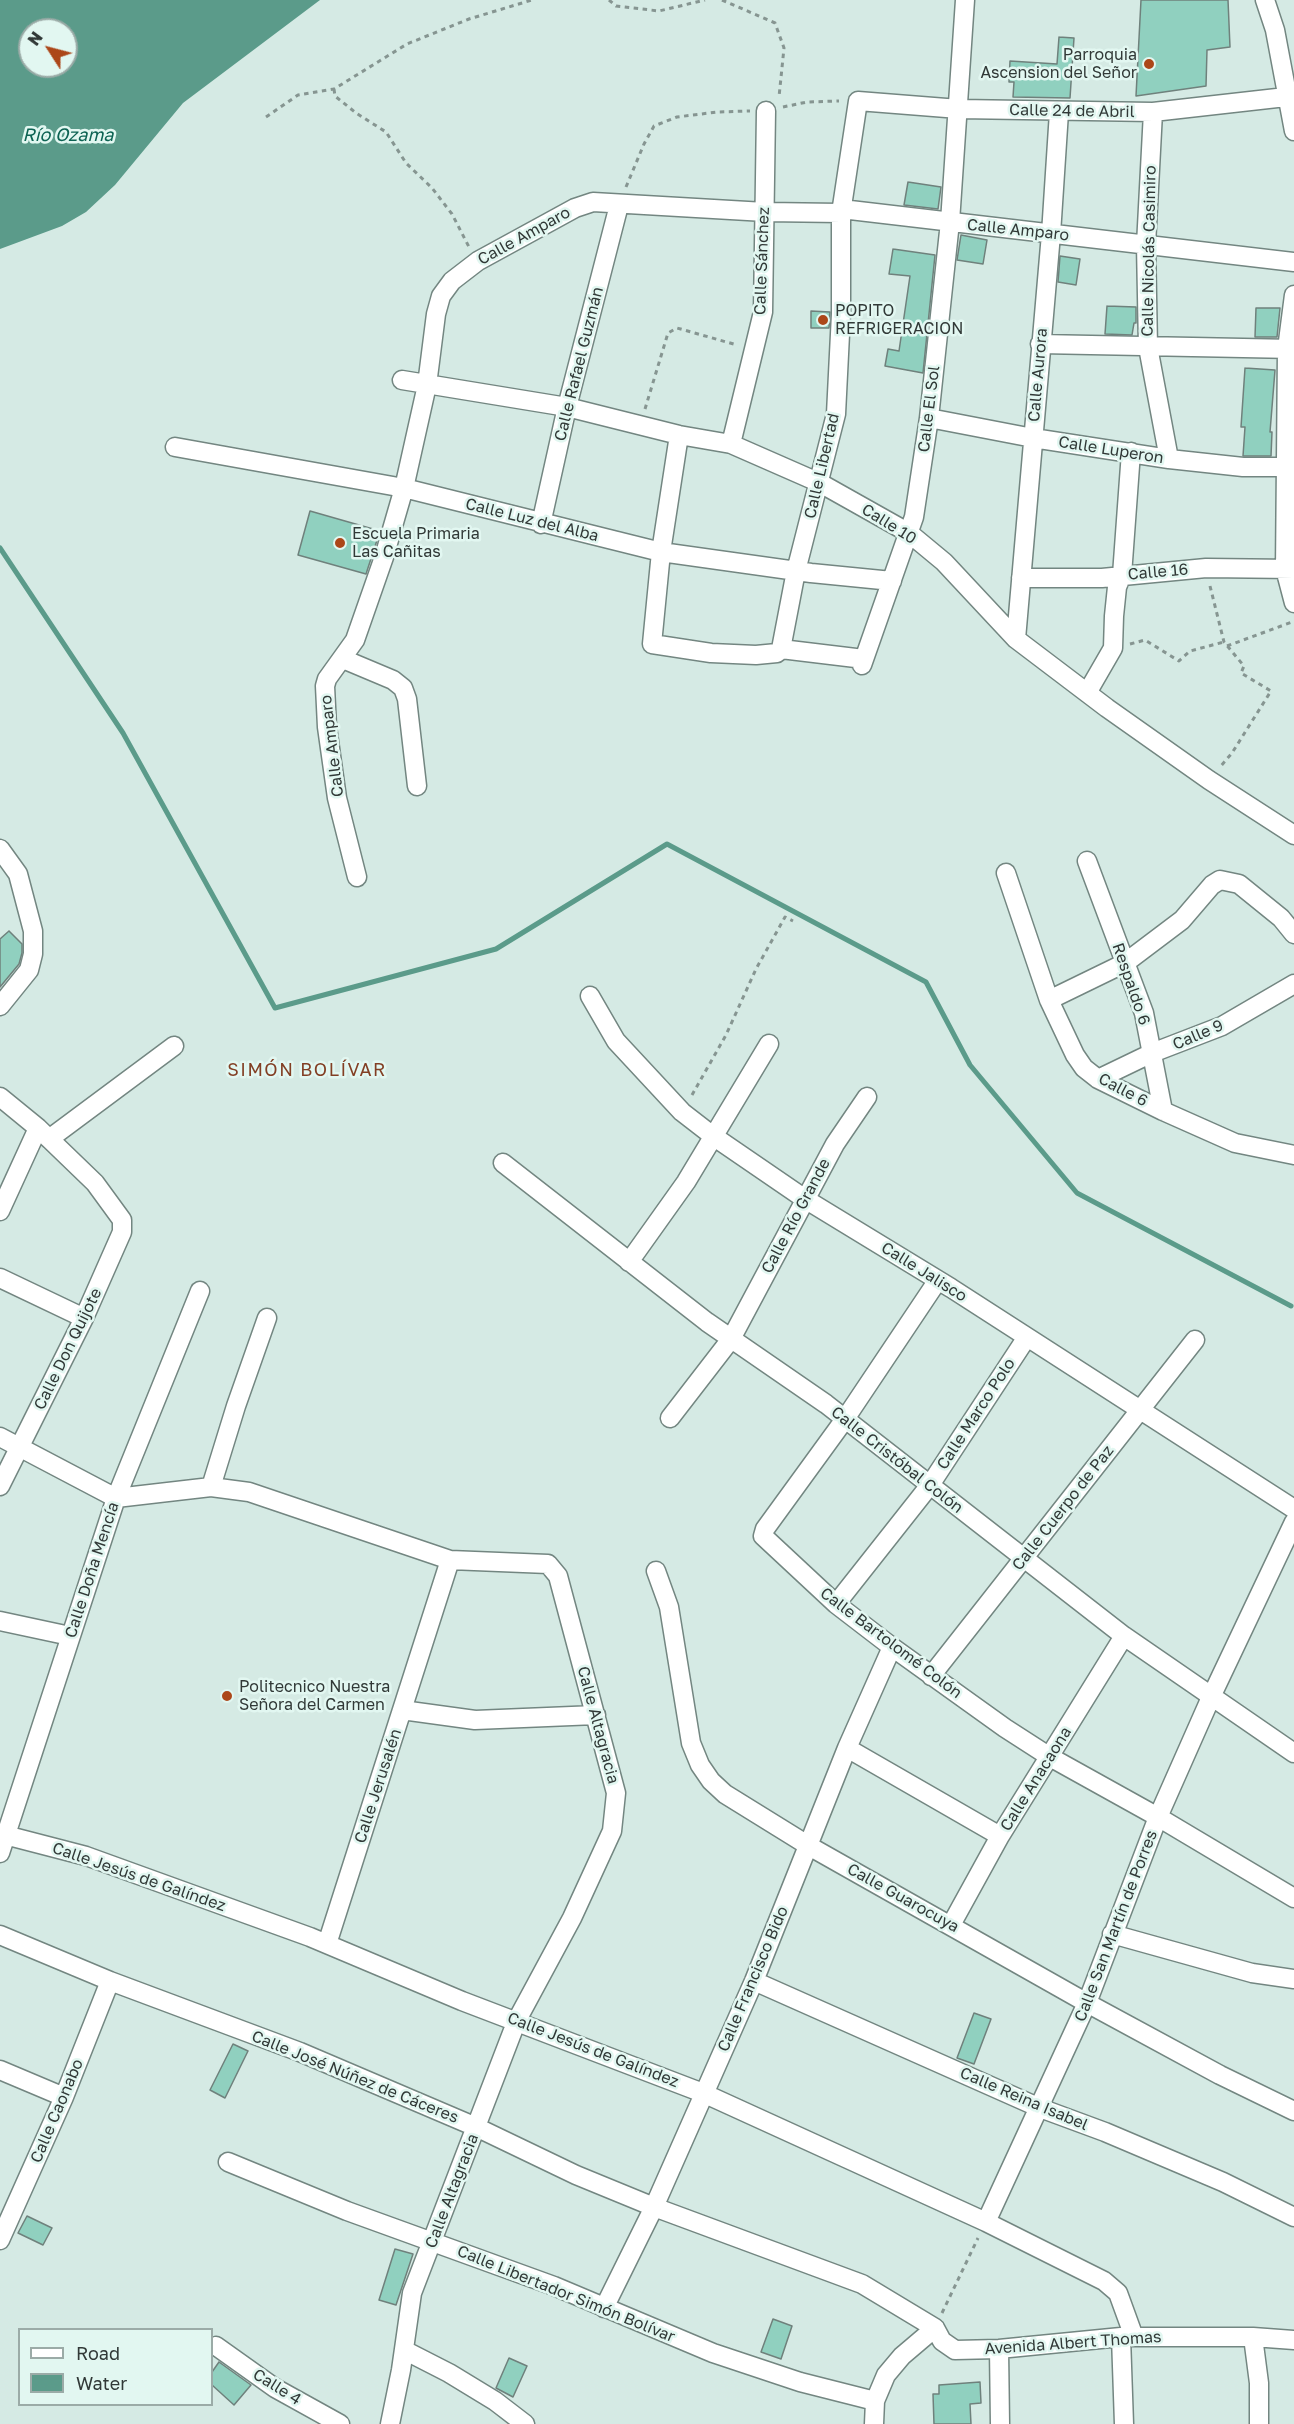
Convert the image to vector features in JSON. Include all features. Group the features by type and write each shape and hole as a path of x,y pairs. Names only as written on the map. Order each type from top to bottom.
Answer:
{"street":[{"name":"Calle El Sol","path":"781,649 863,662 914,517 929,418 950,222 965,0"},
{"path":"1265,0 1275,30 1294,131"},
{"name":"Calle 24 de Abril","path":"858,101 959,109 1153,112 1286,97"},
{"name":"Calle Libertad","path":"781,649 796,571 836,414 841,314 841,213 858,101"},
{"name":"Calle Sánchez","path":"731,444 763,312 765,212 772,109"},
{"name":"Calle Aurora","path":"1016,639 1051,234 1059,112"},
{"name":"Calle Nicolás Casimiro","path":"1153,112 1146,244 1148,347 1169,459"},
{"name":"Calle Amparo","path":"357,877 337,798 325,686 327,679 355,640 404,488 427,385 436,314 441,296 452,281 477,261 575,208 593,202 765,212 841,213 850,210 1294,262"},
{"name":"Calle Rafael Guzmán","path":"541,524 567,407 619,205"},
{"path":"1294,295 1290,349 1289,569 1294,603"},
{"path":"1040,344 1290,349"},
{"name":"Calle 10","path":"402,380 567,407 679,435 731,444 820,483 909,533 944,562 1016,639 1209,780 1294,835"},
{"name":"Calle Luperon","path":"929,418 1033,438 1169,459 1243,467 1290,467"},
{"path":"679,435 661,552 651,643 665,647 741,655 777,652 781,649"},
{"name":"Calle Luz del Alba","path":"175,447 404,488 541,524 661,552 796,571 892,581"},
{"path":"1087,693 1113,648 1117,587 1122,575 1131,452"},
{"name":"Calle 16","path":"1022,578 1102,578 1206,568 1289,569"},
{"path":"343,659 393,680 403,688 407,699 417,786"},
{"path":"0,849 18,874 33,931 33,954 28,970 0,1006"},
{"name":"Respaldo 6","path":"1087,861 1144,1013 1163,1111"},
{"name":"Calle 6","path":"1006,873 1049,1000 1074,1055 1084,1068 1098,1079 1235,1143 1294,1155"},
{"path":"1049,1000 1125,963 1182,920 1212,885 1220,880 1239,884 1281,918 1294,934"},
{"name":"Calle 9","path":"1098,1079 1152,1053 1222,1026 1294,984"},
{"name":"Calle Jalisco","path":"590,996 616,1041 682,1112 713,1136 805,1198 1027,1336 1294,1509"},
{"path":"629,1262 686,1182 769,1044"},
{"path":"0,1211 44,1133 174,1046"},
{"path":"0,1097 44,1133"},
{"name":"Calle Río Grande","path":"670,1418 731,1339 835,1144 867,1097"},
{"name":"Calle Don Quijote","path":"0,1486 84,1317 122,1232 122,1220 95,1183 44,1133"},
{"name":"Calle Cristóbal Colón","path":"503,1163 731,1339 846,1419 1124,1636 1294,1753"},
{"path":"0,1278 84,1317"},
{"name":"Calle Bartolomé Colón","path":"938,1280 846,1419 765,1529 763,1536 837,1604 931,1676 1050,1757 1158,1817 1294,1898"},
{"name":"Calle Doña Mencía","path":"0,1853 116,1498 200,1292"},
{"path":"211,1487 267,1318"},
{"name":"Calle Marco Polo","path":"837,1604 930,1485 1027,1336"},
{"name":"Calle Cuerpo de Paz","path":"931,1676 1195,1340"},
{"path":"0,1437 116,1498"},
{"name":"Calle Altagracia","path":"116,1498 211,1487 249,1492 450,1560 548,1564 558,1576 616,1793 612,1831 572,1918 517,2020 412,2293 405,2350 390,2424"},
{"name":"Calle San Martín de Porres","path":"986,2222 1087,2003 1158,1817 1212,1695 1294,1522"},
{"name":"Calle Jerusalén","path":"327,1944 450,1560"},
{"name":"Calle Guarocuya","path":"656,1571 669,1607 691,1743 700,1765 711,1781 725,1794 809,1845 1087,2003 1230,2080 1294,2111"},
{"path":"0,1621 70,1636"},
{"name":"Calle Anacaona","path":"951,1925 1000,1836 1124,1636"},
{"name":"Calle Francisco Bido","path":"604,2307 654,2207 754,1981 847,1748 892,1647"},
{"path":"402,1710 475,1720 596,1715"},
{"path":"847,1748 1000,1836"},
{"name":"Calle Jesús de Galíndez","path":"5,1835 86,1856 327,1944 462,2001 703,2092 986,2222 1104,2281 1118,2293 1128,2337 1124,2424"},
{"path":"1112,1934 1252,1973 1294,1978"},
{"name":"Calle José Núñez de Cáceres","path":"0,1935 110,1981 300,2052 476,2127 576,2175 654,2207 862,2284 935,2328"},
{"name":"Calle Caonabo","path":"0,2240 64,2097 110,1981"},
{"name":"Calle Reina Isabel","path":"754,1981 1040,2108 1105,2132 1223,2182 1294,2217"},
{"path":"0,2070 64,2097"},
{"name":"Calle Libertador Simón Bolívar","path":"228,2162 347,2211 554,2286 713,2353 800,2382 875,2401"},
{"path":"874,2424 875,2401 886,2375 902,2356 935,2328"},
{"name":"Avenida Albert Thomas","path":"935,2328 942,2341 955,2350 999,2349 1128,2337 1253,2337 1294,2340"},
{"path":"1253,2337 1259,2383 1259,2424"},
{"name":"Calle 4","path":"216,2346 275,2388 340,2424"},
{"path":"999,2349 1000,2424"},
{"path":"405,2350 495,2401 525,2424"}],"path":[{"path":"266,117 298,94 334,89 407,44 469,19 532,0"},
{"path":"609,0 616,6 659,11 705,0"},
{"path":"722,0 775,23 783,48 772,109"},
{"path":"334,89 335,96 386,132 406,163 432,188 452,214 477,261"},
{"path":"619,205 644,144 654,126 677,117 717,112 772,109 807,102 858,101"},
{"path":"640,425 668,333 676,328 754,348"},
{"path":"1206,568 1225,644 1244,666 1240,673 1271,691 1232,753 1209,780"},
{"path":"1113,648 1145,640 1179,661 1190,651 1225,644 1294,621"},
{"path":"682,1112 726,1035 756,969 785,916 793,921"},
{"path":"935,2328 986,2222"}],"water":[{"name":"Río Ozama","path":"0,0 320,0 183,103 115,185 86,212 62,226 0,249"}],"building":[{"path":"1141,0 1228,0 1230,47 1207,50 1206,86 1136,96"},
{"path":"1059,37 1074,38 1070,98 1013,97 1014,82 1009,82 1010,61 1057,64"},
{"path":"908,182 941,187 938,209 904,205"},
{"path":"961,235 987,240 983,264 957,260"},
{"path":"893,249 935,255 923,373 885,366 888,349 899,351 910,276 889,274"},
{"path":"1060,256 1080,259 1076,285 1058,282"},
{"path":"1107,306 1136,307 1136,323 1134,323 1132,335 1105,334"},
{"path":"1256,308 1280,308 1277,337 1255,337"},
{"name":"POPITO REFRIGERACION","path":"811,311 830,312 829,328 811,328"},
{"path":"1245,368 1275,370 1270,432 1272,432 1271,456 1243,456 1245,427 1241,427"},
{"name":"Escuela Primaria Las Cañitas","path":"310,511 380,531 366,574 298,555"},
{"path":"9,931 22,944 22,953 19,964 0,987 0,939"},
{"path":"974,2013 991,2019 974,2064 957,2058"},
{"path":"233,2044 248,2051 225,2098 210,2090"},
{"path":"27,2216 52,2228 43,2245 18,2233"},
{"path":"395,2249 413,2254 396,2305 379,2300"},
{"path":"773,2319 792,2326 781,2359 761,2352"},
{"path":"509,2358 527,2366 513,2397 496,2388"},
{"path":"219,2362 251,2385 234,2405 213,2386 213,2371"},
{"path":"980,2382 981,2403 970,2404 971,2424 934,2424 933,2394 939,2394 939,2385"}],"waterway":[{"path":"0,548 123,733 275,1008 496,949 667,844 926,982 970,1065 1077,1193 1291,1306"}],"place":[{"name":"Parroquia Ascension del Señor","path":"1149,64"},
{"name":"POPITO REFRIGERACION","path":"823,320"},
{"name":"Escuela Primaria Las Cañitas","path":"340,543"},
{"name":"Politecnico Nuestra Señora del Carmen","path":"227,1696"}],"district":[{"name":"SIMÓN BOLÍVAR","path":"307,1070"}]}
